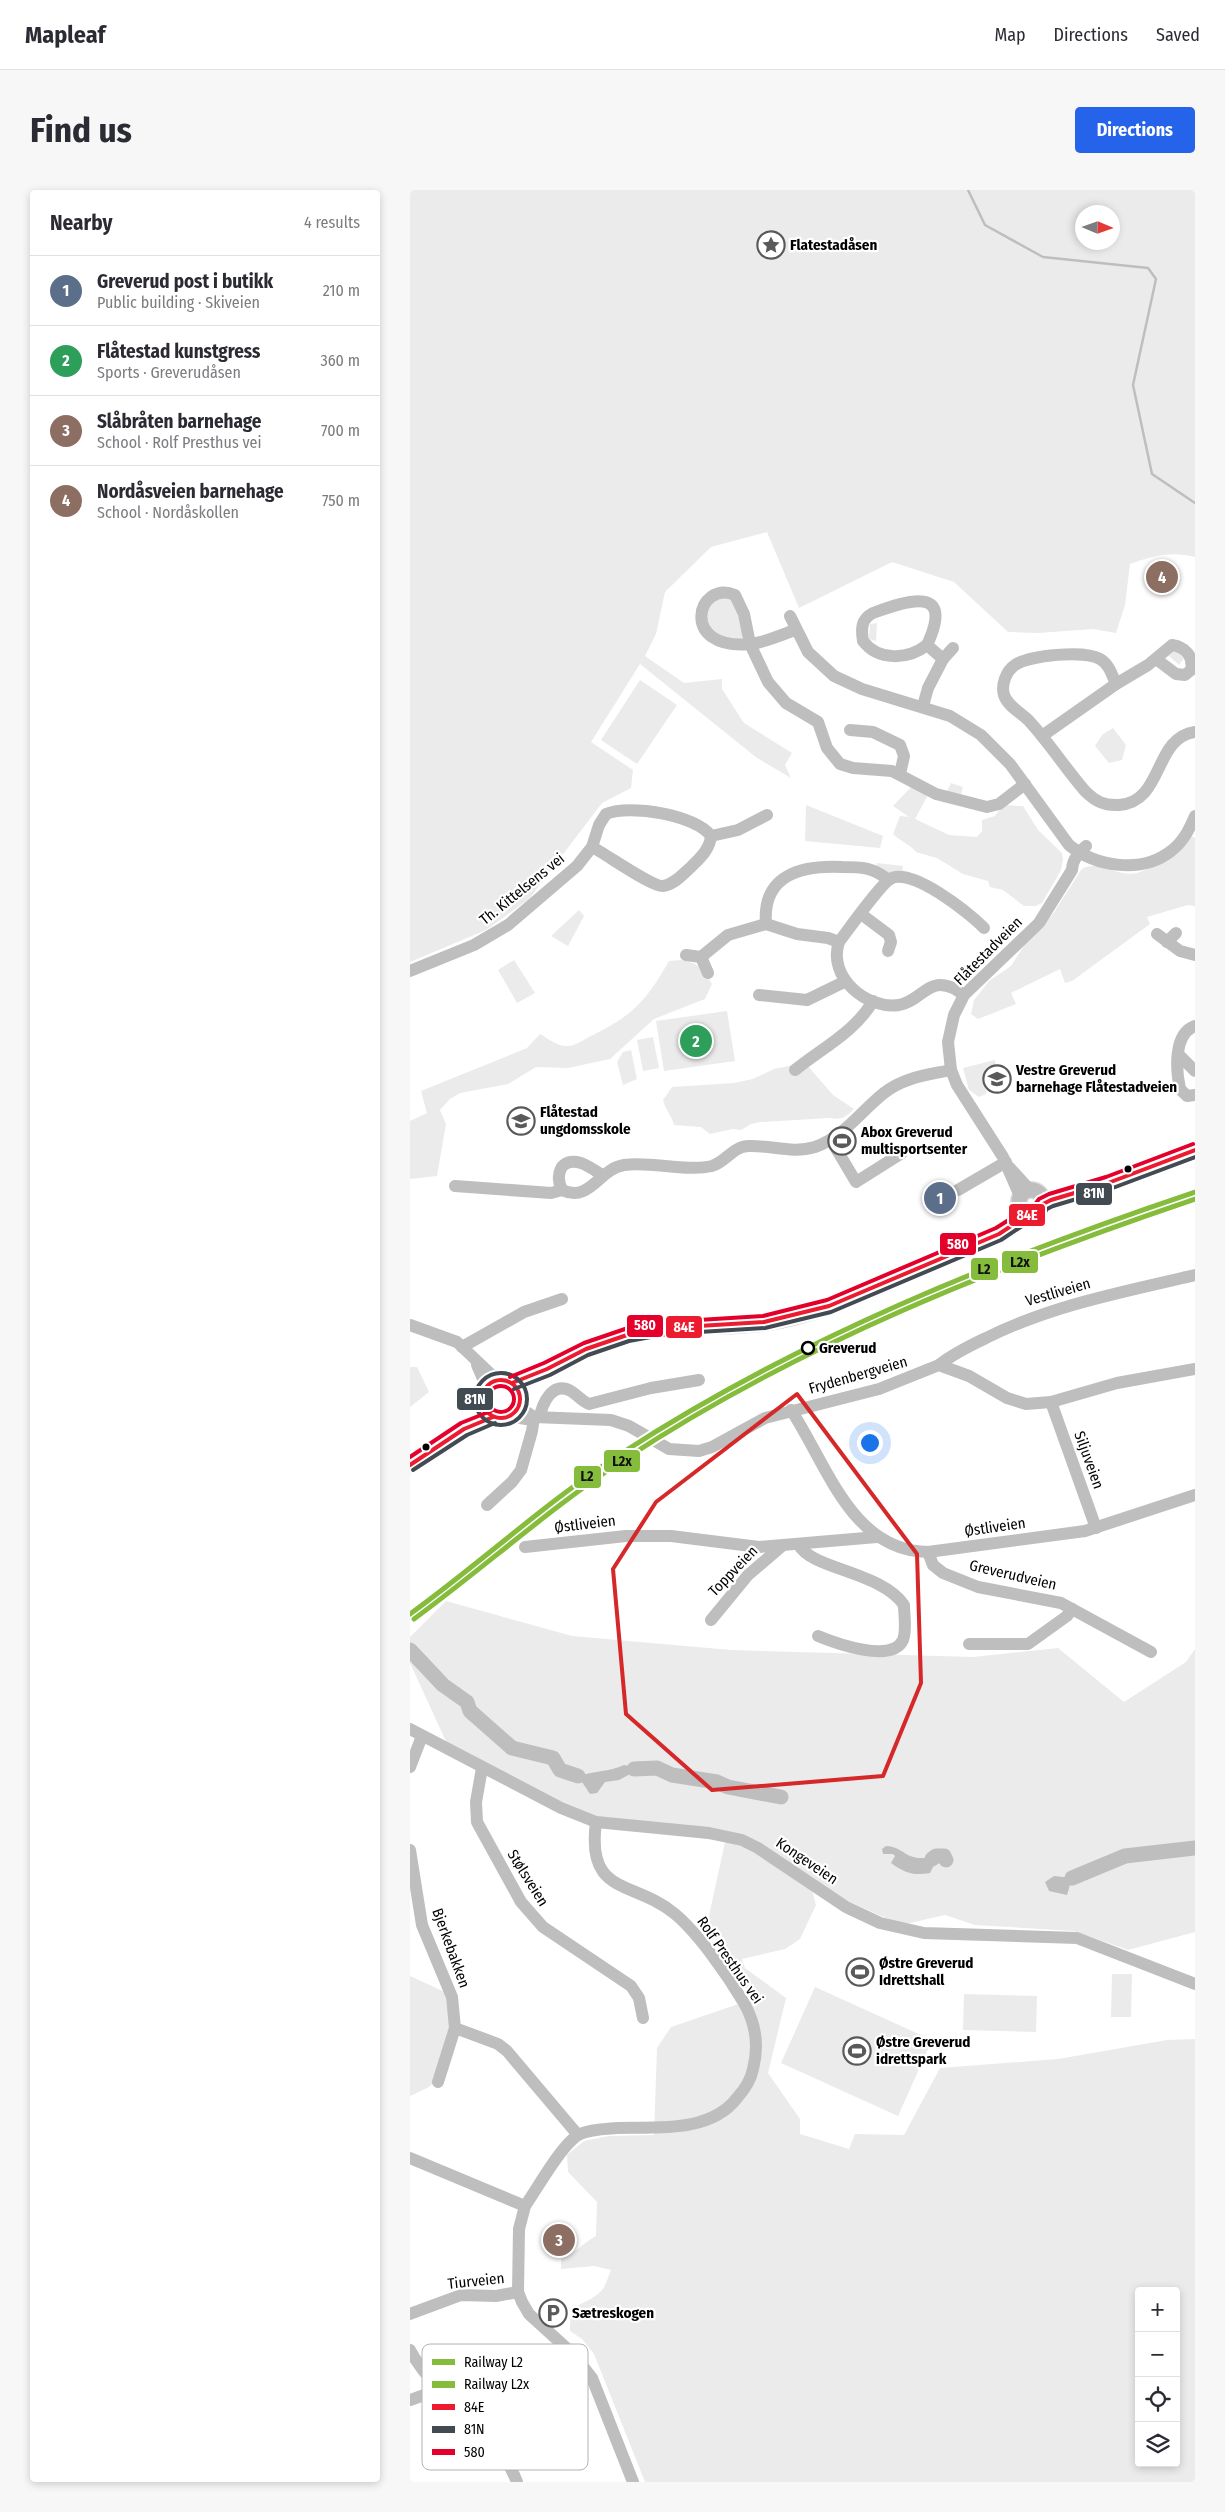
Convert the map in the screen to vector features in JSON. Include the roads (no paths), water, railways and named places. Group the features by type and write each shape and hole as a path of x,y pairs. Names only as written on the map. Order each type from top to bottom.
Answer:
{"main road":[{"path":"507,1394 500,1418 488,1411 482,1395 507,1394 547,1369 586,1349 635,1333 666,1328 764,1322 812,1312 855,1296 988,1237 1030,1200 1085,1190 1195,1150"},
{"path":"410,1465 488,1411"}],"street":[{"path":"795,630 764,642 750,644 732,644 705,632 700,624 700,616 706,601 721,593 728,592 735,595 744,614 750,644 761,670 776,694 798,711 810,715 818,722 827,748 840,764 853,768 881,769 900,774 910,782 936,794 982,807 999,804 1024,784"},
{"path":"917,600 925,600 934,608 936,614 934,628 927,645 919,651 905,656 882,654 867,647 863,641 862,625 867,616 872,613 917,600"},
{"path":"790,616 795,630 816,660 841,680 862,689 923,706 950,716 981,735 1002,754 1045,814 1063,834 1069,845 1083,852 1113,865 1145,863 1165,856 1184,838 1195,816"},
{"path":"927,645 943,659"},
{"path":"923,706 928,688 943,659 953,648"},
{"path":"1116,684 1107,664 1093,656 1056,656 1028,659 1016,664 1006,676 1004,693 1008,702 1042,736 1092,799 1107,805 1133,801 1146,793 1174,742 1185,735 1195,732"},
{"path":"1042,736 1116,684 1156,660"},
{"path":"850,730 874,726 900,745 904,756 900,774"},
{"name":"Th. Kittelsens vei","path":"410,971 491,937 577,866 592,847 605,808 654,812 700,825 712,836"},
{"path":"592,847 657,886 664,886 678,878 694,864 707,849 712,836 749,826 767,815"},
{"name":"Flåtestadveien","path":"1030,1200 957,1085 948,1050 949,1034 954,1014 964,995 1039,923 1049,911 1072,870 1077,868 1083,852"},
{"path":"766,924 765,906 769,897 785,879 804,868 821,866 869,868 888,880"},
{"path":"964,995 957,990 939,985 914,1000 898,1005 873,1001 844,982 836,966 839,942 888,880 902,876 913,879 973,917 984,928"},
{"path":"861,914 889,935 888,951"},
{"path":"686,955 701,957 728,935 766,924 797,934 828,938 839,942"},
{"path":"1176,933 1162,938 1180,951 1195,955"},
{"path":"701,957 708,973"},
{"path":"759,995 807,1000 844,982"},
{"path":"795,1070 849,1030 865,1015 873,1001"},
{"path":"1195,1026 1183,1034 1180,1040 1179,1055 1180,1089 1187,1096 1195,1095"},
{"path":"1179,1055 1195,1071"},
{"path":"455,1186 551,1193 562,1190 577,1194 587,1190 602,1176 622,1165 712,1166 738,1148 748,1146 783,1151 804,1150 831,1140 885,1092 901,1082 917,1076 952,1070"},
{"path":"831,1140 856,1182 902,1153"},
{"path":"562,1190 558,1175 562,1166 571,1162 590,1167 602,1176"},
{"path":"958,1190 1007,1165"},
{"name":"Vestliveien","path":"939,1365 950,1356 1023,1320 1082,1301 1195,1275"},
{"path":"462,1347 524,1312 562,1299"},
{"path":"410,1325 449,1338 462,1347 507,1394"},
{"path":"939,1365 969,1376 1016,1402 1026,1404 1051,1402 1117,1383 1195,1369"},
{"name":"Frydenbergveien","path":"507,1394 526,1419 537,1417 620,1422 660,1445 689,1452 712,1446 765,1418 879,1389 939,1365"},
{"path":"487,1505 521,1470 537,1417 553,1391 569,1390 590,1404 651,1388 700,1380"},
{"name":"Siljuveien","path":"1051,1402 1096,1528"},
{"path":"791,1410 846,1505 877,1536"},
{"name":"Østliveien","path":"525,1547 649,1535 745,1547 798,1545 877,1536 901,1550 928,1552 1096,1528 1195,1495"},
{"path":"798,1545 811,1558 852,1572 891,1591 904,1605 903,1641 896,1647 860,1650 818,1636"},
{"name":"Toppveien","path":"711,1620 748,1575 782,1546"},
{"name":"Greverudveien","path":"928,1552 933,1565 943,1573 958,1580 978,1587 1045,1598 1072,1609 1151,1652"},
{"path":"968,1644 1028,1644 1067,1616 1072,1609"},
{"name":"Kongeveien","path":"410,1729 561,1808 596,1822 709,1832 742,1840 758,1848 861,1916 895,1928 924,1933 1077,1938 1195,1984"},
{"path":"410,1767 422,1736"},
{"name":"Stølsveien","path":"482,1768 476,1802 477,1822 521,1902 544,1927 631,1986 639,1998 643,2018"},
{"name":"Rolf Presthus vei","path":"578,2135 599,2129 688,2125 718,2115 734,2103 746,2088 753,2072 757,2041 744,2003 697,1936 673,1912 620,1886 603,1873 595,1854 596,1822"},
{"name":"Bjerkebakken","path":"410,1850 422,1925 452,1997 455,2028 438,2082"},
{"path":"455,2028 498,2044 507,2051 578,2135 565,2147 525,2206 519,2229 518,2292 529,2314 562,2344"},
{"path":"410,2158 525,2206"},
{"name":"Tiurveien","path":"410,2314 461,2295 496,2296 518,2292"},
{"path":"410,2350 422,2371"},
{"path":"588,2373 592,2378 633,2482"},
{"path":"410,2400 422,2396"},
{"path":"512,2470 517,2482"}],"waterway":[{"path":"968,190 985,225 1043,257 1148,268 1156,279 1133,385 1152,474 1195,503"},
{"path":"410,1650 443,1685 467,1702 470,1711 512,1748 553,1758 560,1770 578,1776"},
{"path":"634,1769 657,1768 672,1775 717,1782 728,1787 781,1797"},
{"path":"1072,1878 1125,1856 1195,1848"},
{"path":"932,1859 936,1856 944,1856 946,1860"}],"rail line":[{"name":"L2","path":"410,1614 541,1511 594,1472 689,1412 758,1373 900,1305 973,1274 1046,1245 1195,1192"},
{"name":"L2x","path":"414,1619 544,1517 625,1459 760,1379 901,1311 974,1280 1195,1199"}],"place":[{"name":"Flatestadåsen","path":"771,245"},
{"name":"Nordåsveien barnehage","path":"1162,577"},
{"name":"Flåtestad kunstgress","path":"696,1041"},
{"name":"Vestre Greverud barnehage Flåtestadveien","path":"997,1079"},
{"name":"Flåtestad ungdomsskole","path":"521,1121"},
{"name":"Abox Greverud multisportsenter","path":"842,1141"},
{"name":"Greverud post i butikk","path":"940,1198"},
{"name":"Greverud","path":"808,1348"},
{"name":"Østre Greverud Idrettshall","path":"860,1972"},
{"name":"Østre Greverud idrettspark","path":"857,2051"},
{"name":"Slåbråten barnehage","path":"559,2240"},
{"name":"Sætreskogen","path":"553,2313"}]}
